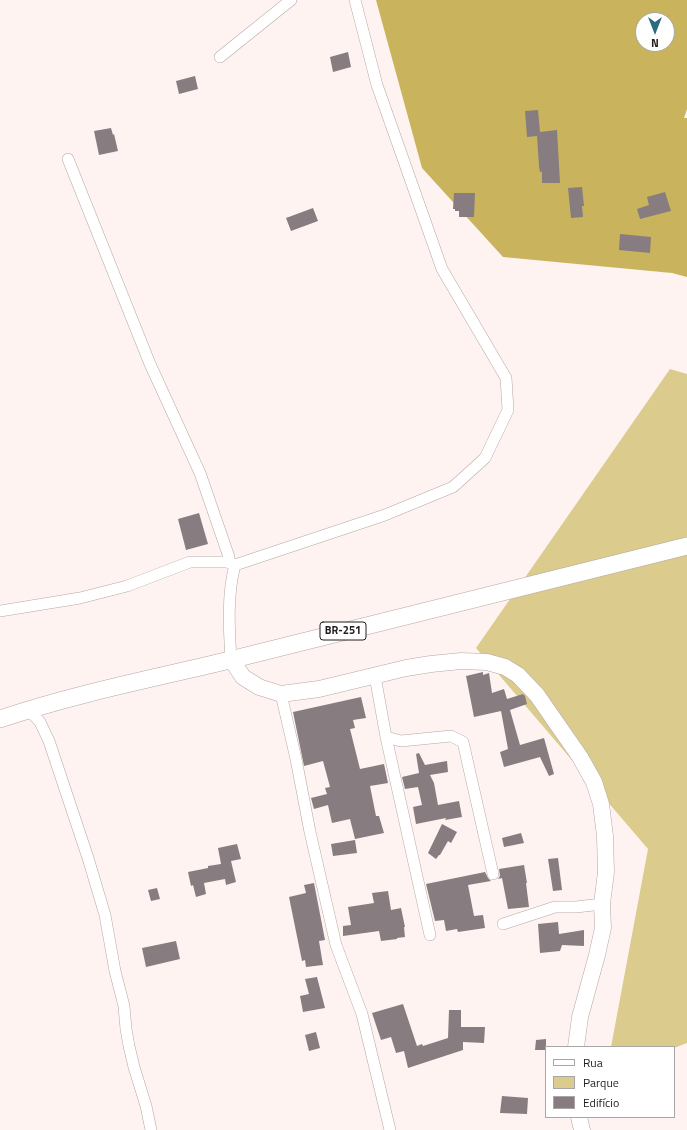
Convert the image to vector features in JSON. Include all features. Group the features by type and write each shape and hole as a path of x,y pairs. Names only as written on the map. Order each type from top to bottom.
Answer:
{"main road":[{"name":"BR-251","path":"0,719 28,709 118,685 231,659 687,546"}],"street":[{"path":"220,57 291,0"},
{"path":"0,611 87,596 128,586 190,562 231,563 385,515 453,487 485,458 508,410 506,378 442,269 376,85 354,0"},
{"path":"68,159 150,364 200,473 229,557 232,574 228,619 231,659 242,677 258,687 281,694 319,689 412,667 461,661 487,662 505,667 518,675 538,695 580,758 594,782 601,804 605,836 606,872 602,904 603,928 580,1018 576,1046"},
{"path":"375,676 386,737 430,935"},
{"path":"281,694 296,759 310,832 336,945 362,1014 390,1130"},
{"path":"28,709 40,722 49,741 106,915 115,971 124,1006 129,1046 146,1106 151,1130"},
{"path":"386,737 401,741 451,736 463,742 493,874"},
{"path":"503,924 555,907 576,907 602,904"},
{"path":"579,1118 582,1130"}],"green space":[{"path":"670,369 687,374 687,1043 675,1048 675,1046 611,1046 648,849 476,648"}],"shaded area":[{"path":"376,0 687,0 687,109 684,118 687,118 687,277 672,273 503,257 422,168"}],"building":[{"path":"348,52 351,67 333,72 330,57"},
{"path":"195,76 198,89 179,94 176,81"},
{"path":"538,110 540,132 557,130 560,183 542,183 537,136 527,137 525,111"},
{"path":"111,128 118,151 99,155 94,131"},
{"path":"582,187 584,206 582,206 583,217 571,218 568,188"},
{"path":"665,192 671,211 640,219 637,209 649,205 647,197"},
{"path":"454,193 475,193 474,217 459,217 459,211 455,211 455,209 453,209"},
{"path":"313,208 318,221 291,231 286,218"},
{"path":"620,234 651,237 650,253 619,250"},
{"path":"199,513 208,544 186,550 178,519"},
{"path":"483,672 483,675 489,673 492,693 504,689 507,699 523,694 525,696 527,704 510,710 520,745 544,738 554,774 549,776 540,757 504,767 500,752 508,749 501,711 474,717 466,676"},
{"path":"361,697 366,718 353,720 355,728 350,729 360,769 384,764 388,783 370,786 376,816 379,816 384,833 355,839 350,819 332,823 328,805 314,809 311,798 327,794 325,788 330,787 323,761 304,766 293,712"},
{"path":"419,753 425,765 447,761 448,772 430,775 434,783 438,805 459,801 462,817 445,820 446,818 416,824 413,807 422,805 418,787 405,789 402,777 419,773 416,754"},
{"path":"442,824 457,832 451,843 448,841 436,859 428,853"},
{"path":"521,833 524,843 504,847 502,838"},
{"path":"355,840 357,853 333,856 331,844"},
{"path":"237,844 241,859 231,861 236,882 226,885 225,879 204,883 206,894 196,897 193,885 191,886 188,872 221,864 218,848"},
{"path":"558,858 562,890 553,891 548,859"},
{"path":"524,865 529,907 508,909 502,878 498,879 500,876 499,869"},
{"path":"485,872 491,881 468,885 474,916 483,915 485,928 458,932 457,929 446,931 444,920 435,921 426,884"},
{"path":"314,883 325,940 319,941 323,965 306,967 305,960 302,961 289,897 306,893 304,885"},
{"path":"157,888 160,899 151,901 148,890"},
{"path":"388,891 391,910 401,908 405,927 405,937 381,941 379,931 343,936 343,926 351,925 348,907 374,903 372,893"},
{"path":"558,922 559,934 584,930 584,946 562,945 560,951 540,953 538,924"},
{"path":"176,941 180,959 146,967 142,948"},
{"path":"317,977 325,1008 303,1012 300,996 309,994 305,979"},
{"path":"403,1004 417,1046 422,1044 423,1046 448,1038 449,1010 461,1010 461,1027 485,1027 484,1043 463,1042 463,1050 408,1068 404,1051 396,1053 391,1037 381,1040 372,1013"},
{"path":"316,1032 320,1048 309,1051 305,1035"},
{"path":"546,1039 545,1050 535,1050 536,1040"},
{"path":"502,1096 528,1098 527,1114 500,1113"}]}
